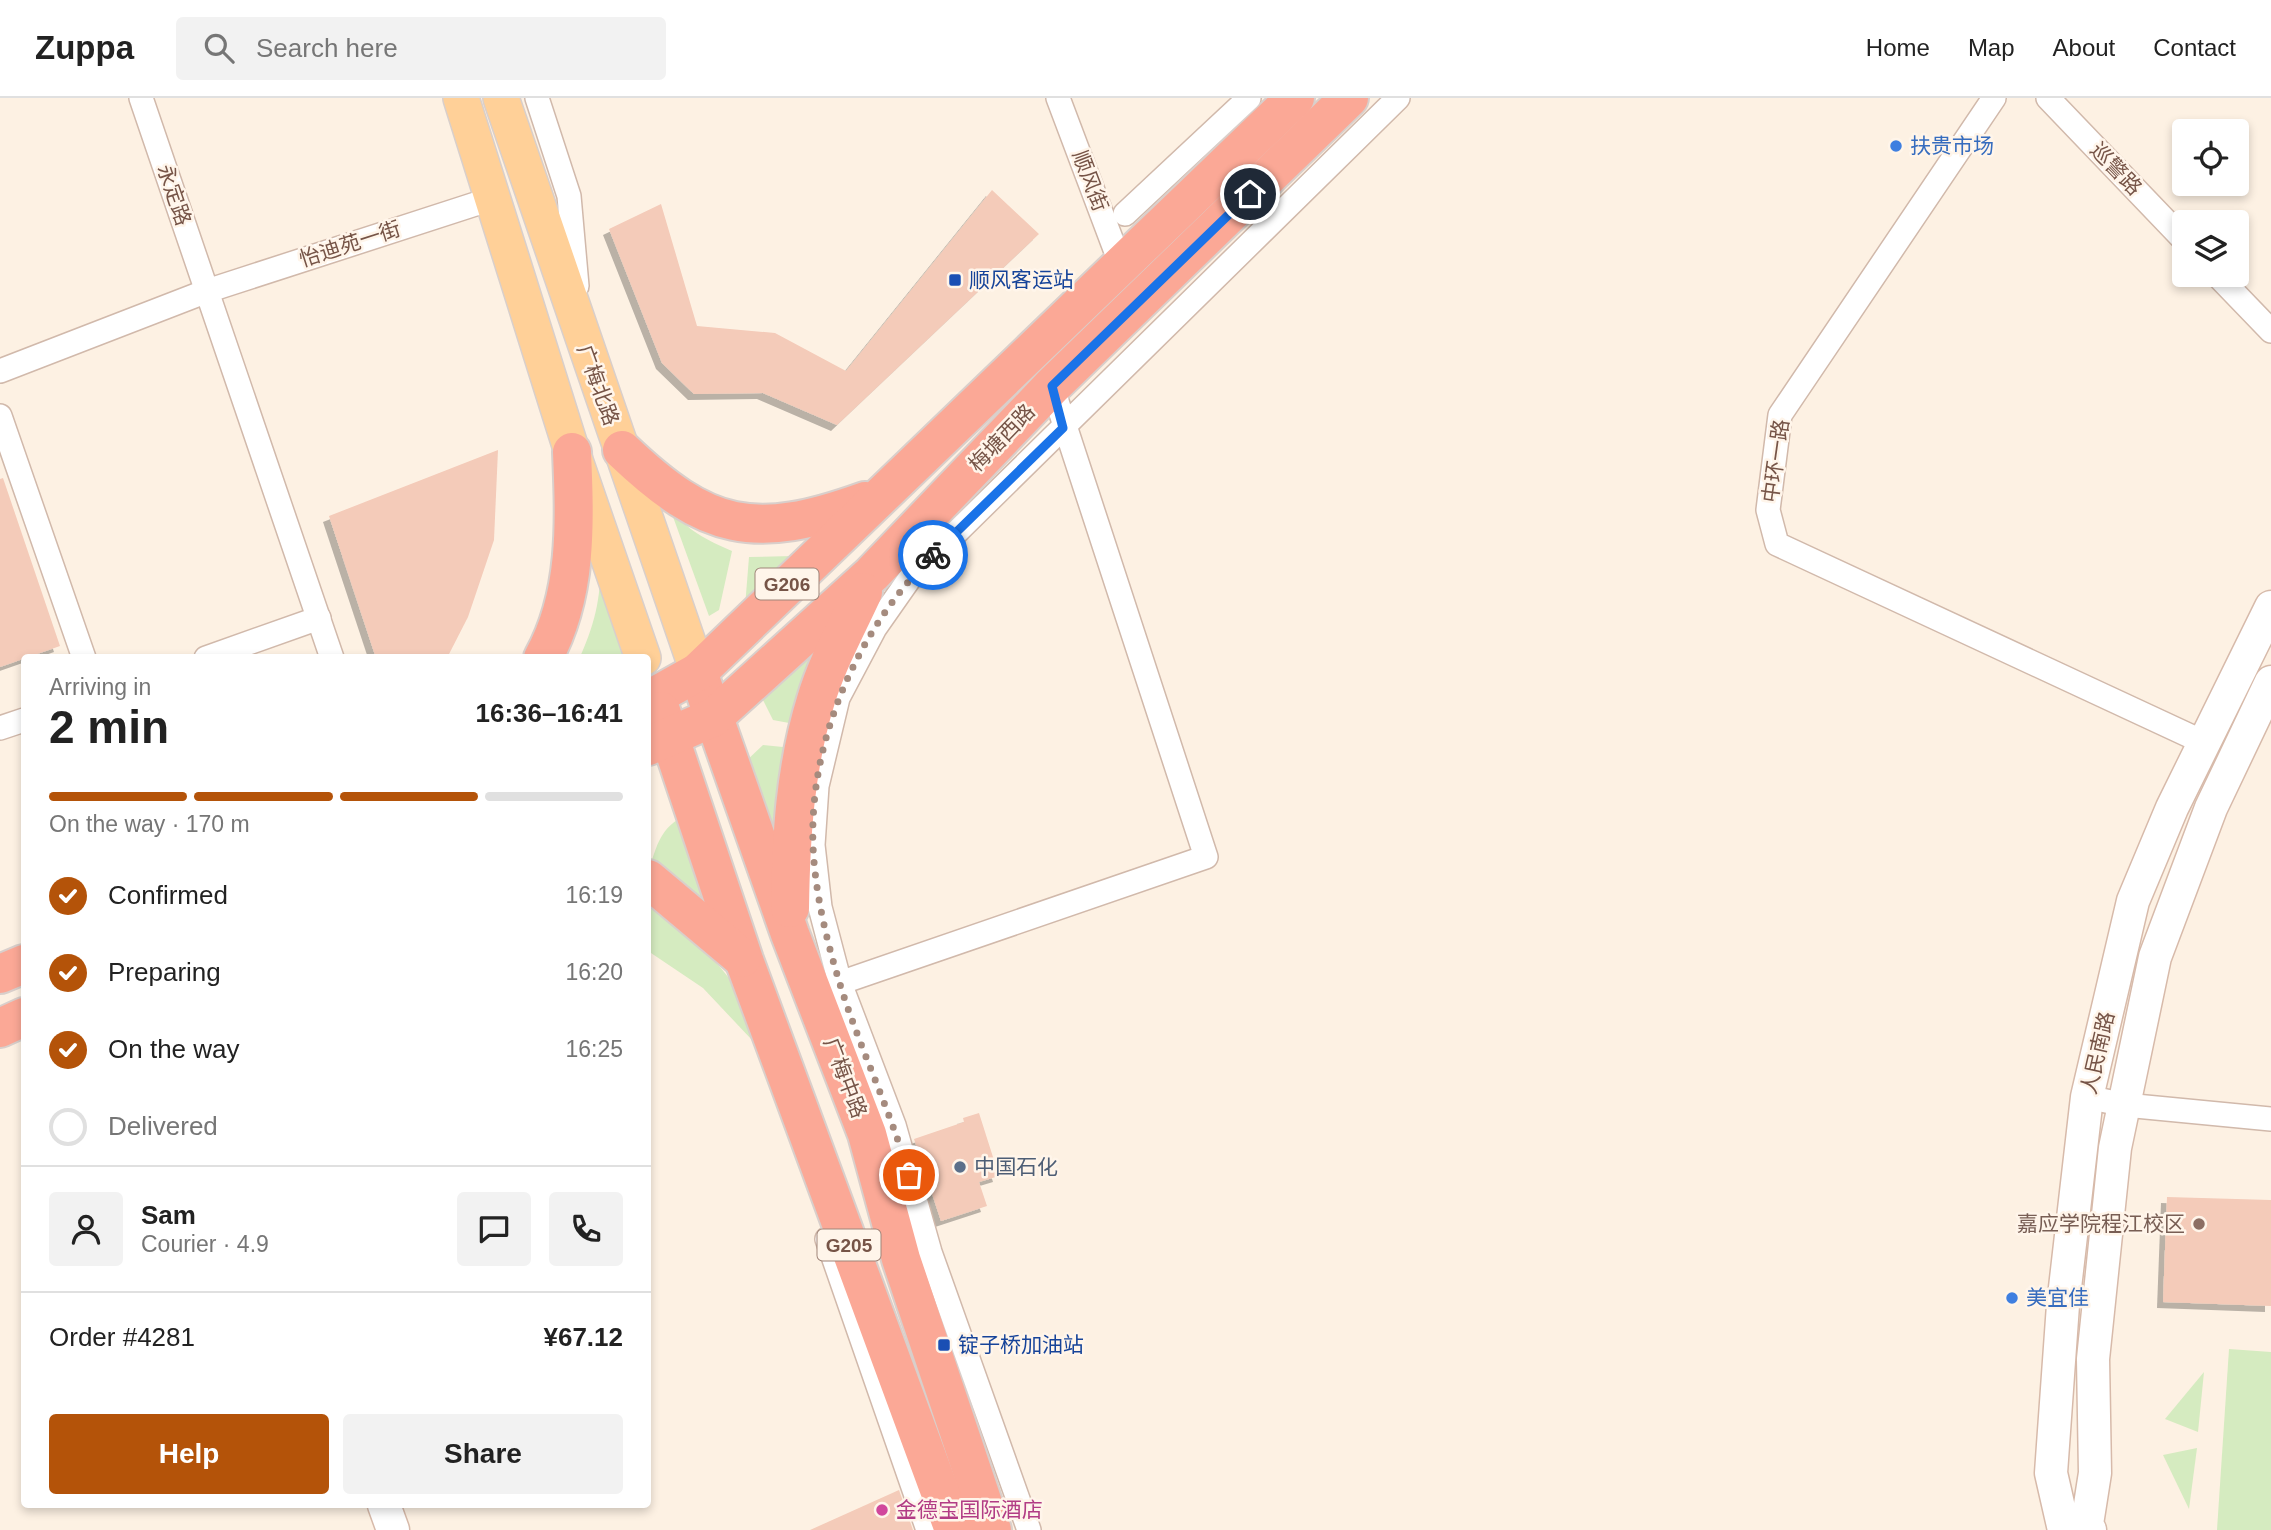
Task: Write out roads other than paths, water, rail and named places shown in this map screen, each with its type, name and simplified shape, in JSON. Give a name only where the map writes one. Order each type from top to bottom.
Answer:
[{"type":"highway","name":"梅塘西路","points":[[698,672],[1295,98]]},
{"type":"highway","name":"梅塘西路","points":[[714,717],[872,574],[1052,386],[1349,98]]},
{"type":"highway","points":[[622,450],[653,480],[677,497],[706,514],[731,522],[789,523],[821,517],[877,497]]},
{"type":"highway","points":[[544,654],[569,587],[575,525],[572,452]]},
{"type":"highway","points":[[790,934],[791,846],[796,785],[816,699],[872,574]]},
{"type":"highway","name":"广梅中路","points":[[698,672],[790,934],[825,987],[901,1259],[992,1530]]},
{"type":"highway","name":"G206","points":[[651,689],[698,672]]},
{"type":"highway","name":"G205","points":[[651,696],[658,741],[715,872],[744,960],[954,1530]]},
{"type":"highway","name":"G206","points":[[658,741],[714,717]]},
{"type":"highway","points":[[715,872],[763,857]]},
{"type":"highway","points":[[651,882],[744,960]]},
{"type":"highway","points":[[0,974],[21,965]]},
{"type":"highway","points":[[0,1028],[21,1018]]},
{"type":"main road","name":"广梅北路","points":[[461,98],[572,452],[642,654]]},
{"type":"main road","name":"广梅北路","points":[[500,98],[698,672]]},
{"type":"street","name":"永定路","points":[[141,98],[331,654]]},
{"type":"street","points":[[537,98],[569,196],[581,338]]},
{"type":"street","name":"顺风街","points":[[1058,98],[1121,265]]},
{"type":"street","points":[[1125,215],[1248,98]]},
{"type":"street","points":[[1029,1530],[930,1252],[894,1125],[825,987],[813,845],[817,786],[838,698],[875,628],[910,578],[1398,98]]},
{"type":"street","name":"中环一路","points":[[1994,98],[1780,415],[1768,510],[1777,544],[2203,742]]},
{"type":"street","name":"巡警路","points":[[2048,98],[2172,227]]},
{"type":"street","name":"怡迪苑一街","points":[[0,371],[206,291],[494,198]]},
{"type":"street","points":[[2229,287],[2271,331]]},
{"type":"street","points":[[825,987],[1206,857],[1063,428],[1052,386]]},
{"type":"street","points":[[0,416],[83,654]]},
{"type":"street","name":"人民南路","points":[[2074,1529],[2051,1473],[2063,1305],[2088,1097],[2133,901],[2203,742],[2271,607]]},
{"type":"street","points":[[217,654],[318,618]]},
{"type":"street","name":"人民南路","points":[[2074,1529],[2095,1472],[2093,1359],[2115,1149],[2155,957],[2211,808],[2271,682]]},
{"type":"street","points":[[0,728],[21,721]]},
{"type":"street","points":[[2088,1097],[2124,1105],[2271,1119]]},
{"type":"street","points":[[824,1178],[808,1184],[928,1530]]},
{"type":"street","points":[[385,1508],[393,1530]]},
{"type":"place","name":"扶贵市场","points":[[1896,146]]},
{"type":"place","name":"顺风客运站","points":[[955,280]]},
{"type":"place","name":"中国石化","points":[[960,1167]]},
{"type":"place","name":"嘉应学院程江校区","points":[[2199,1224]]},
{"type":"place","name":"美宜佳","points":[[2012,1298]]},
{"type":"place","name":"锭子桥加油站","points":[[944,1345]]},
{"type":"place","name":"金德宝国际酒店","points":[[882,1510]]}]
